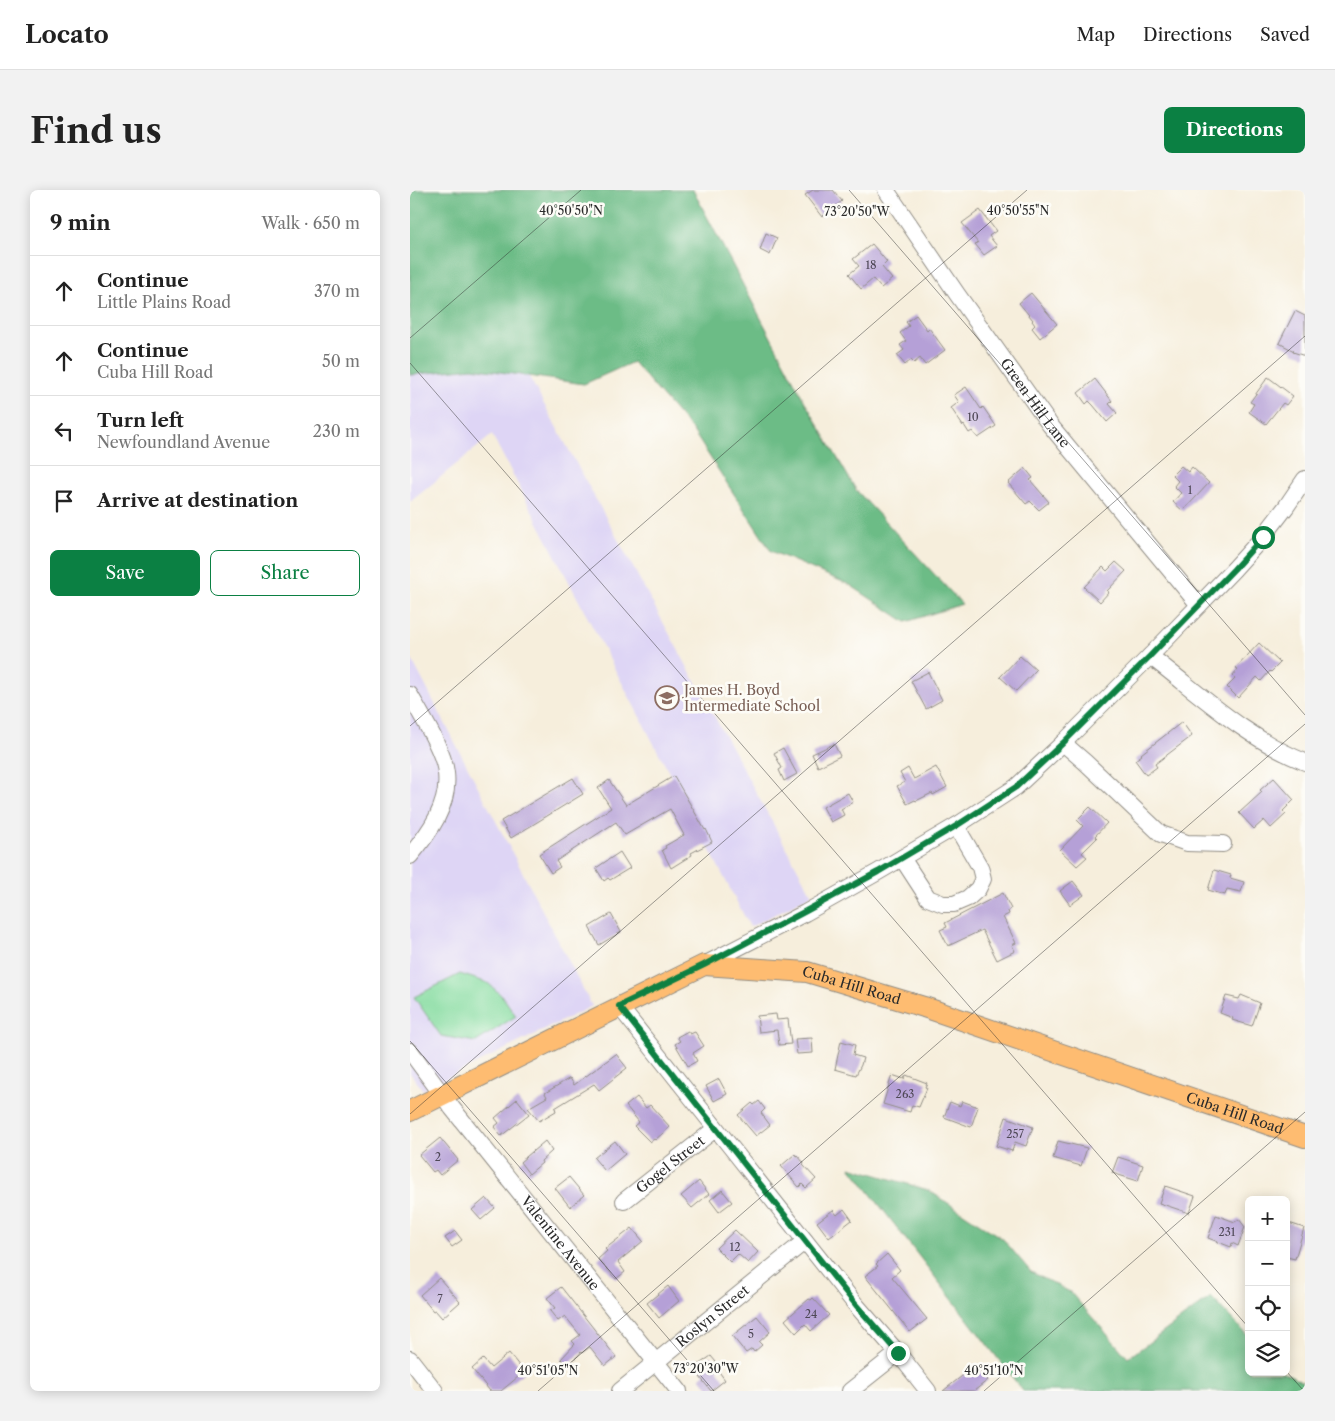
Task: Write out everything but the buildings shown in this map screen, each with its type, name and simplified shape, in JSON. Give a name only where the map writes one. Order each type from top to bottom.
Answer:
[{"type":"main road","name":"Cuba Hill Road","points":[[410,1111],[704,965],[807,972],[924,1007],[1305,1137]]},
{"type":"street","name":"Green Hill Lane","points":[[886,190],[956,294],[1050,425],[1199,605]]},
{"type":"street","points":[[704,965],[902,858],[1016,787],[1150,656],[1263,537],[1305,479]]},
{"type":"street","points":[[1150,656],[1241,727],[1286,755],[1305,762]]},
{"type":"street","points":[[410,695],[438,748],[446,772],[446,792],[440,813],[410,856]]},
{"type":"street","points":[[1063,743],[1161,834],[1187,843],[1223,844]]},
{"type":"street","points":[[902,858],[928,898],[943,904],[954,904],[968,898],[978,889],[983,879],[980,867],[956,826]]},
{"type":"street","points":[[619,1006],[856,1305],[928,1391]]},
{"type":"street","name":"Valentine Avenue","points":[[410,1051],[442,1095],[679,1391]]},
{"type":"street","name":"Gogel Street","points":[[624,1201],[715,1129]]},
{"type":"street","name":"Roslyn Street","points":[[620,1391],[805,1241]]},
{"type":"street","points":[[850,1391],[898,1353]]},
{"type":"street","points":[[410,1359],[436,1391]]},
{"type":"shaded area","name":"James H. Boyd Intermediate School","points":[[410,190],[427,190],[812,895],[750,927],[492,435],[410,502]]},
{"type":"shaded area","points":[[410,656],[592,1006],[423,1090],[410,1073]]},
{"type":"green space","points":[[410,190],[693,190],[805,402],[856,490],[962,604],[906,622],[850,585],[771,551],[693,431],[633,362],[584,384],[472,368],[410,375]]},
{"type":"green space","points":[[460,974],[488,983],[503,997],[516,1016],[476,1042],[441,1036],[414,997]]},
{"type":"green space","points":[[850,1167],[928,1190],[1003,1239],[1031,1272],[1070,1292],[1128,1358],[1211,1297],[1245,1333],[1245,1376],[1290,1375],[1305,1383],[1305,1391],[1023,1391]]},
{"type":"place","name":"James H. Boyd Intermediate School","points":[[667,698]]},
{"type":"route","points":[[898,1353],[856,1305],[619,1006],[704,965],[878,872],[987,807],[1016,787],[1150,656],[1263,537]]}]
